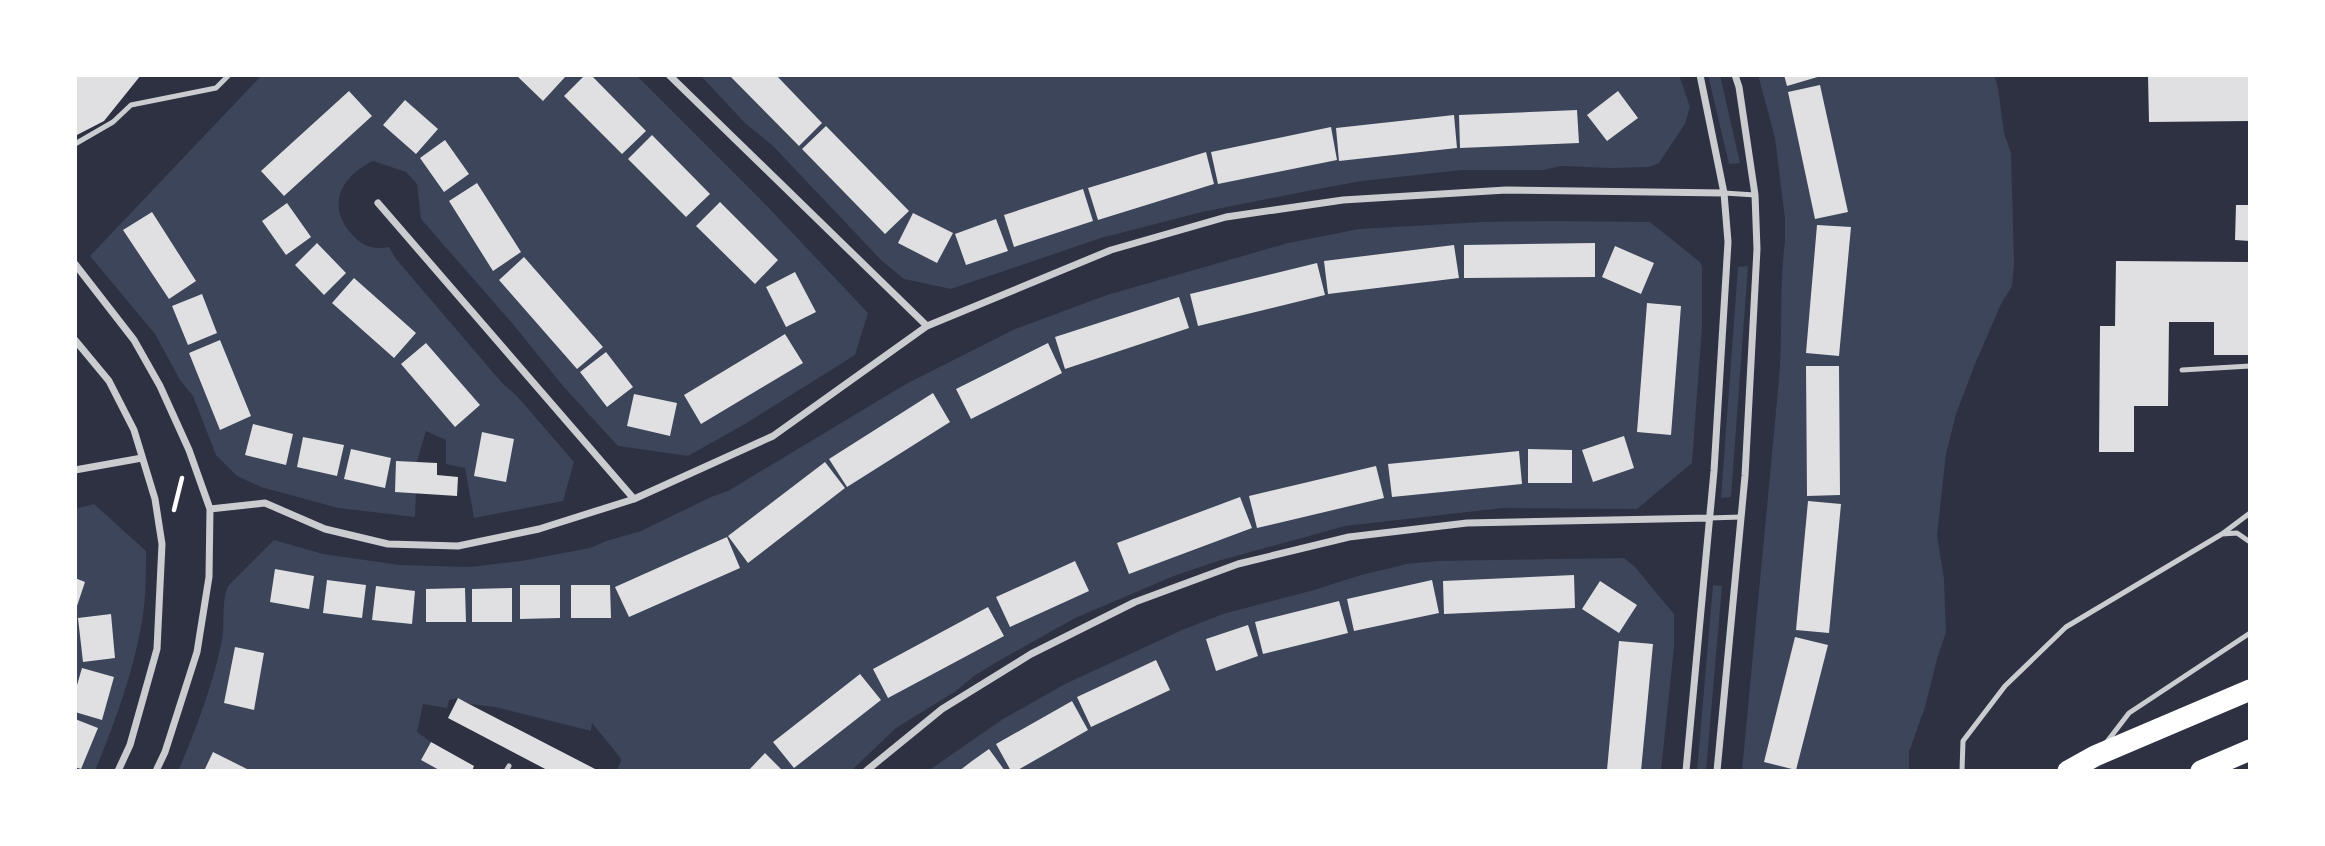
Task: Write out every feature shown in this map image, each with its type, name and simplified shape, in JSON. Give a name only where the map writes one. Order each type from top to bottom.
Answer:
[{"type":"highway","points":[[2068,771],[2095,756],[2250,690]]},
{"type":"highway","points":[[2201,771],[2250,750]]},
{"type":"street","points":[[669,75],[927,326]]},
{"type":"street","points":[[1686,771],[1709,518],[1728,242],[1724,193],[1700,75]]},
{"type":"street","points":[[1717,771],[1741,517],[1757,249],[1755,195],[1735,75]]},
{"type":"street","points":[[210,509],[265,503],[325,529],[388,544],[458,545],[540,529],[634,499],[773,436],[927,326],[1111,250],[1226,217],[1343,200],[1506,190],[1724,193]]},
{"type":"street","points":[[378,203],[634,499]]},
{"type":"street","points":[[75,264],[134,340],[160,386],[189,450],[210,509],[209,577],[197,652],[165,752],[156,771]]},
{"type":"street","points":[[75,340],[109,381],[134,429],[155,499],[162,544],[157,649],[130,745],[118,771]]},
{"type":"street","points":[[75,470],[142,458]]},
{"type":"street","points":[[866,771],[942,709],[1031,654],[1135,602],[1238,564],[1349,537],[1467,523],[1709,518]]},
{"type":"lane","points":[[75,144],[113,122],[131,105],[216,88],[229,75]]},
{"type":"lane","points":[[1724,193],[1755,195]]},
{"type":"lane","points":[[2182,370],[2250,366]]},
{"type":"lane","points":[[1962,771],[1963,741],[2005,686],[2066,627],[2222,534],[2250,513]]},
{"type":"lane","points":[[1709,518],[1741,517]]},
{"type":"lane","points":[[2222,534],[2236,533],[2250,542]]},
{"type":"lane","points":[[2095,756],[2129,713],[2250,633]]},
{"type":"path","points":[[162,544],[172,521],[189,450]]},
{"type":"shaded area","points":[[262,75],[636,75],[768,207],[868,313],[855,355],[745,424],[688,456],[618,446],[563,386],[421,219],[417,184],[406,172],[373,161],[353,174],[341,191],[339,211],[343,221],[363,244],[377,248],[389,247],[396,259],[503,384],[517,396],[574,462],[563,501],[474,518],[465,468],[446,464],[446,440],[426,431],[417,461],[415,517],[338,508],[261,487],[237,476],[216,455],[193,396],[180,380],[155,334],[90,256]]},
{"type":"shaded area","points":[[700,75],[1679,75],[1690,107],[1685,124],[1659,163],[1649,167],[1561,166],[1544,170],[1462,170],[1362,181],[1202,212],[1101,238],[951,289],[904,279],[881,260],[773,146],[745,123]]},
{"type":"shaded area","points":[[1708,75],[1720,75],[1740,163],[1729,164]]},
{"type":"shaded area","points":[[1758,75],[1994,75],[1998,88],[2004,133],[2011,153],[2014,263],[2012,286],[2001,304],[1975,364],[1956,414],[1946,454],[1937,535],[1944,579],[1946,632],[1909,752],[1909,771],[1742,771],[1779,379],[1785,241],[1785,219],[1775,138]]},
{"type":"shaded area","points":[[1550,221],[1650,222],[1700,262],[1702,267],[1702,326],[1692,463],[1637,509],[1503,508],[1345,526],[1218,561],[1174,576],[1075,618],[995,663],[896,728],[851,771],[617,771],[621,760],[619,756],[592,723],[591,731],[495,707],[469,704],[458,698],[449,700],[447,708],[423,704],[417,732],[431,742],[421,760],[441,771],[178,771],[214,672],[222,640],[228,586],[274,540],[323,554],[400,565],[470,567],[590,548],[641,531],[728,491],[906,384],[1015,329],[1107,295],[1288,243],[1359,229]]},
{"type":"shaded area","points":[[1748,266],[1731,497],[1721,498],[1738,267]]},
{"type":"shaded area","points":[[94,504],[146,551],[145,592],[142,622],[132,667],[102,754],[95,771],[75,771],[75,509]]},
{"type":"shaded area","points":[[1624,558],[1635,567],[1674,614],[1674,647],[1661,771],[928,771],[1003,719],[1065,684],[1223,614],[1407,564],[1436,561]]},
{"type":"shaded area","points":[[1713,585],[1722,586],[1706,771],[1697,771]]},
{"type":"building","points":[[75,75],[141,75],[104,121],[75,136]]},
{"type":"building","points":[[516,75],[565,75],[566,76],[543,101]]},
{"type":"building","points":[[585,75],[591,75],[646,131],[622,154],[564,96]]},
{"type":"building","points":[[729,75],[776,75],[822,123],[799,146]]},
{"type":"building","points":[[1784,75],[1820,75],[1821,76],[1787,86]]},
{"type":"building","points":[[2148,75],[2250,75],[2250,121],[2149,122]]},
{"type":"building","points":[[1820,85],[1848,212],[1815,219],[1788,92]]},
{"type":"building","points":[[349,91],[372,116],[284,196],[261,171]]},
{"type":"building","points":[[1618,91],[1638,118],[1607,141],[1587,115]]},
{"type":"building","points":[[405,100],[438,129],[416,154],[383,125]]},
{"type":"building","points":[[1577,110],[1579,143],[1460,148],[1459,115]]},
{"type":"building","points":[[1454,115],[1457,148],[1339,161],[1336,128]]},
{"type":"building","points":[[826,126],[909,211],[885,234],[802,149]]},
{"type":"building","points":[[1331,127],[1337,160],[1218,184],[1211,152]]},
{"type":"building","points":[[652,135],[710,194],[686,217],[628,159]]},
{"type":"building","points":[[445,140],[469,174],[444,192],[420,158]]},
{"type":"building","points":[[1206,152],[1214,184],[1098,220],[1088,188]]},
{"type":"building","points":[[477,183],[521,252],[493,271],[449,201]]},
{"type":"building","points":[[1083,189],[1093,221],[1014,247],[1004,215]]},
{"type":"building","points":[[720,202],[778,260],[755,284],[696,226]]},
{"type":"building","points":[[287,203],[311,237],[286,255],[262,221]]},
{"type":"building","points":[[2236,205],[2250,205],[2250,241],[2235,240]]},
{"type":"building","points":[[152,212],[196,281],[169,299],[123,230]]},
{"type":"building","points":[[913,213],[953,233],[937,263],[898,243]]},
{"type":"building","points":[[996,219],[1008,251],[966,265],[955,234]]},
{"type":"building","points":[[1817,225],[1851,227],[1839,356],[1806,353]]},
{"type":"building","points":[[317,243],[346,273],[324,295],[295,265]]},
{"type":"building","points":[[1595,243],[1595,277],[1464,278],[1464,245]]},
{"type":"building","points":[[1454,245],[1459,278],[1328,294],[1324,261]]},
{"type":"building","points":[[1615,246],[1654,263],[1641,294],[1602,277]]},
{"type":"building","points":[[524,257],[603,347],[577,369],[499,280]]},
{"type":"building","points":[[2116,261],[2250,262],[2250,355],[2214,355],[2214,322],[2169,322],[2168,406],[2134,406],[2134,452],[2099,452],[2100,326],[2115,326]]},
{"type":"building","points":[[1317,263],[1325,295],[1198,326],[1190,294]]},
{"type":"building","points":[[795,272],[816,312],[786,327],[766,287]]},
{"type":"building","points":[[354,278],[416,333],[394,358],[332,303]]},
{"type":"building","points":[[202,294],[217,333],[188,345],[172,306]]},
{"type":"building","points":[[1179,297],[1189,328],[1065,369],[1055,337]]},
{"type":"building","points":[[1647,303],[1681,306],[1671,435],[1637,432]]},
{"type":"building","points":[[785,334],[803,363],[701,424],[684,395]]},
{"type":"building","points":[[220,340],[251,416],[220,430],[189,353]]},
{"type":"building","points":[[426,343],[480,405],[455,427],[401,364]]},
{"type":"building","points":[[1048,343],[1062,373],[971,419],[956,389]]},
{"type":"building","points":[[606,352],[633,387],[607,407],[580,372]]},
{"type":"building","points":[[1806,366],[1839,366],[1840,495],[1807,496]]},
{"type":"building","points":[[933,393],[950,422],[847,487],[829,459]]},
{"type":"building","points":[[634,394],[677,403],[670,436],[627,426]]},
{"type":"building","points":[[253,424],[293,434],[286,465],[245,455]]},
{"type":"building","points":[[482,432],[514,439],[506,482],[474,476]]},
{"type":"building","points":[[1624,436],[1634,468],[1593,482],[1582,450]]},
{"type":"building","points":[[303,437],[344,445],[337,476],[297,467]]},
{"type":"building","points":[[351,449],[391,458],[385,488],[344,479]]},
{"type":"building","points":[[1528,449],[1572,450],[1572,483],[1528,483]]},
{"type":"building","points":[[1519,451],[1522,484],[1392,497],[1388,464]]},
{"type":"building","points":[[396,461],[437,463],[437,475],[458,477],[457,496],[395,492]]},
{"type":"building","points":[[825,462],[845,488],[748,563],[728,536]]},
{"type":"building","points":[[1376,466],[1384,498],[1257,528],[1249,496]]},
{"type":"building","points":[[1240,497],[1252,528],[1129,574],[1117,543]]},
{"type":"building","points":[[1808,501],[1841,504],[1829,633],[1796,630]]},
{"type":"building","points":[[727,537],[740,568],[629,617],[615,587]]},
{"type":"building","points":[[1075,561],[1089,591],[1010,627],[996,597]]},
{"type":"building","points":[[275,569],[314,576],[309,609],[270,602]]},
{"type":"building","points":[[1574,575],[1575,608],[1444,614],[1443,581]]},
{"type":"building","points":[[75,578],[85,582],[76,609],[75,609]]},
{"type":"building","points":[[327,580],[366,585],[362,618],[323,613]]},
{"type":"building","points":[[1432,580],[1439,613],[1354,631],[1347,599]]},
{"type":"building","points":[[1600,581],[1637,605],[1619,633],[1582,609]]},
{"type":"building","points":[[520,585],[560,585],[560,618],[520,619]]},
{"type":"building","points":[[571,585],[610,585],[611,618],[571,618]]},
{"type":"building","points":[[376,586],[415,591],[412,624],[372,620]]},
{"type":"building","points":[[465,588],[466,622],[426,622],[426,589]]},
{"type":"building","points":[[512,588],[512,622],[472,622],[472,589]]},
{"type":"building","points":[[1339,601],[1348,633],[1263,654],[1255,622]]},
{"type":"building","points":[[988,607],[1004,636],[888,698],[873,669]]},
{"type":"building","points":[[111,614],[115,658],[83,662],[78,618]]},
{"type":"building","points":[[1248,625],[1258,656],[1216,671],[1206,639]]},
{"type":"building","points":[[1795,637],[1828,645],[1796,770],[1764,762]]},
{"type":"building","points":[[1619,641],[1653,644],[1641,771],[1607,770]]},
{"type":"building","points":[[235,647],[264,653],[254,710],[224,703]]},
{"type":"building","points":[[1156,660],[1170,690],[1091,727],[1077,697]]},
{"type":"building","points":[[82,668],[114,677],[102,720],[75,712],[75,692]]},
{"type":"building","points":[[860,674],[881,700],[794,768],[773,742]]},
{"type":"building","points":[[458,698],[599,771],[549,771],[448,718]]},
{"type":"building","points":[[1072,701],[1088,730],[1016,771],[1011,771],[996,744]]},
{"type":"building","points":[[75,719],[98,728],[81,769],[75,767]]},
{"type":"building","points":[[431,742],[474,766],[472,771],[441,771],[421,760]]},
{"type":"building","points":[[989,749],[1005,771],[959,771],[972,761]]},
{"type":"building","points":[[213,752],[251,771],[204,771]]},
{"type":"building","points":[[765,753],[783,771],[748,771]]}]
